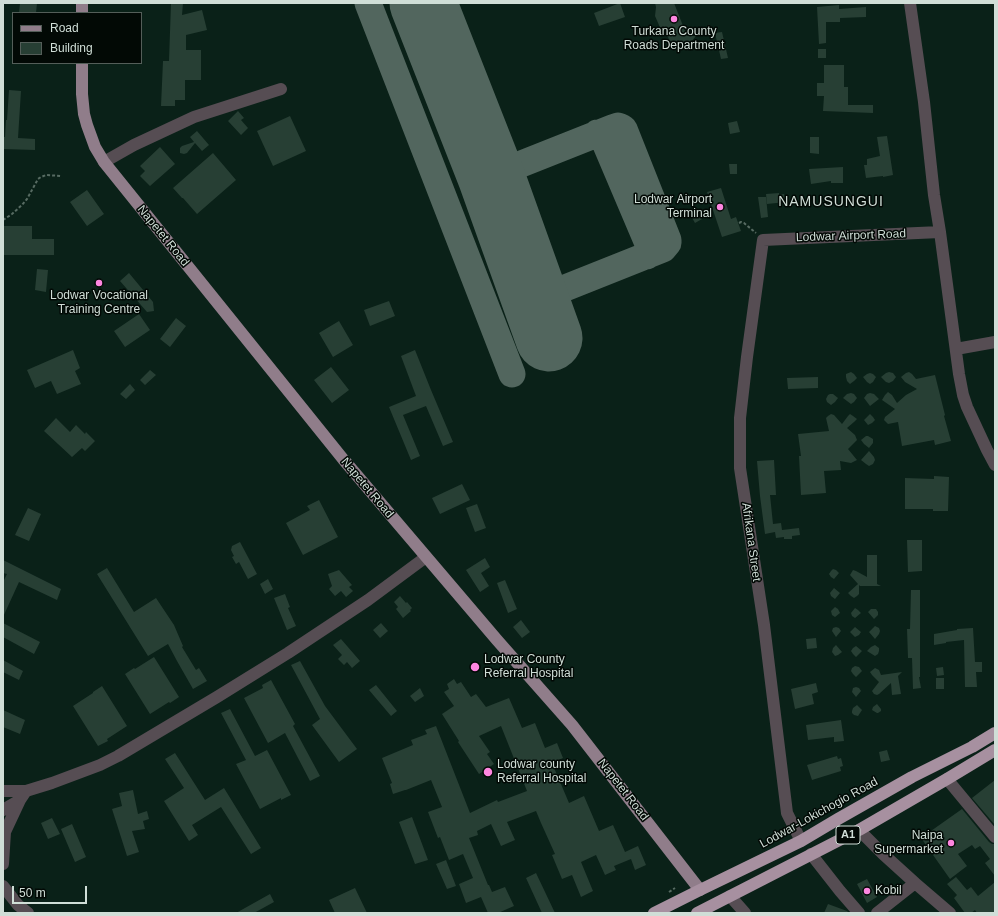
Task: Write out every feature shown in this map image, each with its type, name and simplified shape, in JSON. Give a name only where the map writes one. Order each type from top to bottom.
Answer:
[{"type":"highway","name":"Lodwar-Lokichogio Road","points":[[654,913],[802,841],[912,777],[972,747],[995,733]]},
{"type":"highway","name":"A1","points":[[697,913],[859,830],[995,750]]},
{"type":"main road","name":"Napetet Road","points":[[82,64],[84,114],[95,148],[104,162],[343,459],[497,640],[572,725],[700,890]]},
{"type":"street","points":[[910,3],[924,102],[934,195],[959,374],[963,395],[972,420],[995,465]]},
{"type":"street","points":[[104,162],[134,145],[194,117],[281,89]]},
{"type":"street","name":"Lodwar Airport Road","points":[[763,240],[940,232]]},
{"type":"street","name":"Afrikana Street","points":[[763,240],[740,418],[740,468],[764,625],[787,813],[802,841]]},
{"type":"street","points":[[956,349],[995,342]]},
{"type":"street","points":[[3,810],[23,795],[100,765],[124,753],[288,653],[368,600],[426,556]]},
{"type":"street","points":[[948,779],[995,837]]},
{"type":"street","points":[[3,791],[23,795]]},
{"type":"street","points":[[3,864],[5,832],[23,795]]},
{"type":"street","points":[[859,830],[883,854],[950,913]]},
{"type":"street","points":[[812,854],[859,913]]},
{"type":"street","points":[[877,913],[915,883]]},
{"type":"street","points":[[3,886],[18,905],[28,913]]},
{"type":"street","points":[[730,896],[745,913]]},
{"type":"path","points":[[3,220],[22,205],[38,179],[46,175],[60,176]]},
{"type":"path","points":[[738,223],[744,223],[763,240]]},
{"type":"building","points":[[20,3],[37,3],[36,12],[19,12]]},
{"type":"building","points":[[171,3],[183,3],[182,15],[202,10],[207,30],[186,35],[186,50],[201,50],[201,80],[185,80],[185,100],[175,100],[175,106],[161,106],[163,61],[169,61]]},
{"type":"building","points":[[620,3],[625,17],[599,26],[594,13]]},
{"type":"building","points":[[655,3],[674,3],[687,36],[696,36],[690,43],[673,50],[668,37],[662,32],[655,16]]},
{"type":"building","points":[[839,5],[839,9],[866,7],[866,17],[840,18],[840,22],[826,22],[826,43],[819,44],[817,7]]},
{"type":"building","points":[[722,32],[728,58],[721,59],[715,33]]},
{"type":"building","points":[[818,49],[826,49],[826,58],[818,58]]},
{"type":"building","points":[[824,65],[844,65],[844,87],[848,87],[848,105],[873,105],[873,113],[823,111],[824,96],[817,96],[817,83],[824,83]]},
{"type":"building","points":[[9,90],[21,91],[18,138],[35,139],[35,150],[3,149],[3,137],[5,137]]},
{"type":"building","points":[[238,111],[244,118],[241,120],[248,128],[241,135],[228,121]]},
{"type":"building","points":[[290,116],[306,151],[273,166],[257,131]]},
{"type":"building","points":[[737,121],[740,132],[730,134],[728,123]]},
{"type":"building","points":[[197,131],[209,145],[202,151],[195,143],[187,153],[180,153],[180,148],[182,146],[194,142],[190,137]]},
{"type":"building","points":[[887,136],[893,175],[866,178],[864,165],[867,165],[867,159],[880,156],[877,137]]},
{"type":"building","points":[[810,137],[819,137],[819,154],[810,153]]},
{"type":"building","points":[[160,147],[175,164],[150,186],[140,176],[145,171],[140,166]]},
{"type":"building","points":[[213,153],[236,180],[197,214],[173,188]]},
{"type":"building","points":[[729,164],[737,164],[737,174],[730,174]]},
{"type":"building","points":[[843,167],[843,183],[831,183],[831,181],[811,184],[809,169]]},
{"type":"building","name":"Lodwar Airport Terminal","points":[[721,188],[731,219],[736,217],[741,231],[722,237],[707,192]]},
{"type":"building","points":[[87,190],[104,214],[87,226],[70,202]]},
{"type":"building","points":[[779,193],[779,195],[784,194],[786,202],[767,204],[766,194]]},
{"type":"building","points":[[758,197],[766,197],[768,217],[761,218]]},
{"type":"building","points":[[698,212],[702,219],[695,223],[691,216]]},
{"type":"building","points":[[3,226],[32,226],[32,239],[54,239],[54,255],[3,255]]},
{"type":"building","points":[[37,269],[48,270],[46,292],[35,290]]},
{"type":"building","points":[[129,273],[153,302],[154,311],[147,312],[120,281]]},
{"type":"building","points":[[389,301],[395,316],[370,326],[364,310]]},
{"type":"building","points":[[139,314],[150,330],[125,347],[114,331]]},
{"type":"building","points":[[176,318],[186,326],[170,347],[160,339]]},
{"type":"building","points":[[339,321],[353,345],[333,357],[319,333]]},
{"type":"building","points":[[73,350],[80,368],[75,371],[81,384],[57,394],[51,381],[35,388],[27,370]]},
{"type":"building","points":[[415,350],[453,442],[443,446],[426,406],[403,415],[420,456],[411,460],[389,407],[416,396],[401,356]]},
{"type":"building","points":[[331,367],[349,390],[332,403],[314,380]]},
{"type":"building","points":[[150,370],[156,375],[145,385],[140,380]]},
{"type":"building","points":[[851,372],[857,378],[850,384],[847,381],[846,374]]},
{"type":"building","points":[[889,372],[893,373],[896,377],[889,383],[881,377]]},
{"type":"building","points":[[909,372],[916,379],[935,375],[951,441],[935,445],[934,440],[902,446],[898,422],[888,424],[884,420],[885,417],[895,409],[882,400],[888,392],[897,403],[906,395],[917,389],[905,382],[901,377]]},
{"type":"building","points":[[870,373],[876,377],[870,384],[863,377]]},
{"type":"building","points":[[818,377],[818,388],[788,389],[787,378]]},
{"type":"building","points":[[130,384],[135,390],[126,399],[120,394]]},
{"type":"building","points":[[851,393],[857,398],[851,404],[843,398],[847,394]]},
{"type":"building","points":[[870,393],[874,394],[879,399],[870,406],[864,398]]},
{"type":"building","points":[[830,394],[833,394],[838,398],[831,405],[826,399]]},
{"type":"building","points":[[831,414],[834,415],[842,424],[850,414],[857,419],[847,428],[855,435],[857,440],[848,449],[857,460],[851,463],[840,461],[841,470],[824,471],[826,493],[801,495],[799,456],[801,456],[798,434],[829,431],[826,418]]},
{"type":"building","points":[[870,414],[875,420],[868,425],[864,420]]},
{"type":"building","points":[[56,418],[70,432],[76,425],[95,441],[85,451],[82,448],[72,457],[44,431]]},
{"type":"building","points":[[866,436],[873,439],[873,443],[869,448],[861,440]]},
{"type":"building","points":[[869,451],[875,460],[873,464],[869,466],[861,460]]},
{"type":"building","points":[[774,460],[776,495],[770,495],[773,524],[781,523],[782,530],[799,528],[800,535],[792,536],[792,539],[784,539],[784,537],[776,538],[775,532],[765,534],[757,461]]},
{"type":"building","points":[[934,476],[949,477],[948,511],[933,511],[933,509],[905,509],[905,478],[934,479]]},
{"type":"building","points":[[462,484],[470,500],[440,514],[432,498]]},
{"type":"building","points":[[319,500],[338,537],[303,555],[286,523],[310,510],[307,506]]},
{"type":"building","points":[[477,504],[486,528],[475,532],[466,508]]},
{"type":"building","points":[[28,508],[41,514],[29,541],[15,535]]},
{"type":"building","points":[[907,540],[922,540],[922,571],[908,572]]},
{"type":"building","points":[[240,542],[257,574],[248,579],[239,562],[236,564],[232,557],[234,556],[231,550],[232,546]]},
{"type":"building","points":[[867,555],[877,555],[877,584],[881,586],[859,585],[859,594],[854,598],[848,593],[858,584],[850,575],[853,570],[867,577]]},
{"type":"building","points":[[485,558],[490,567],[481,573],[489,586],[480,592],[466,570]]},
{"type":"building","points":[[3,560],[61,589],[57,600],[19,582],[3,617],[3,582],[7,574],[3,573]]},
{"type":"building","points":[[107,568],[134,612],[156,598],[174,625],[183,646],[182,647],[196,670],[199,668],[207,681],[193,689],[168,644],[148,656],[97,574]]},
{"type":"building","points":[[833,569],[839,573],[834,579],[829,574]]},
{"type":"building","points":[[339,570],[352,585],[349,587],[353,591],[346,597],[341,591],[335,596],[329,589],[332,586],[328,574]]},
{"type":"building","points":[[268,579],[273,589],[265,594],[260,584]]},
{"type":"building","points":[[505,580],[517,609],[508,613],[497,583]]},
{"type":"building","points":[[834,588],[840,593],[835,599],[830,593]]},
{"type":"building","points":[[911,590],[920,590],[919,677],[921,688],[913,689],[912,658],[908,658],[907,629],[910,629]]},
{"type":"building","points":[[285,594],[290,607],[288,608],[296,626],[287,630],[274,598]]},
{"type":"building","points":[[400,596],[412,608],[410,610],[411,611],[403,618],[396,609],[398,607],[394,602]]},
{"type":"building","points":[[835,607],[840,613],[835,617],[832,615],[831,611]]},
{"type":"building","points":[[855,608],[861,613],[855,618],[851,613]]},
{"type":"building","points":[[871,609],[876,609],[878,612],[878,615],[874,619],[868,612]]},
{"type":"building","points":[[521,620],[530,632],[522,638],[513,627]]},
{"type":"building","points":[[3,623],[40,642],[34,654],[3,637]]},
{"type":"building","points":[[381,623],[388,631],[380,638],[373,630]]},
{"type":"building","points":[[875,626],[879,628],[880,631],[875,639],[869,632]]},
{"type":"building","points":[[836,627],[841,631],[836,637],[832,631],[833,628]]},
{"type":"building","points":[[855,627],[861,632],[855,637],[850,632]]},
{"type":"building","points":[[973,628],[975,662],[982,662],[982,672],[976,672],[977,687],[965,687],[964,640],[934,645],[934,634],[957,629]]},
{"type":"building","points":[[816,638],[817,648],[807,649],[806,639]]},
{"type":"building","points":[[341,639],[360,661],[352,668],[347,662],[344,665],[338,659],[342,655],[333,645]]},
{"type":"building","points":[[836,645],[842,652],[835,656],[832,652]]},
{"type":"building","points":[[875,645],[879,648],[879,651],[875,656],[867,651]]},
{"type":"building","points":[[856,646],[862,651],[856,657],[851,651]]},
{"type":"building","points":[[154,657],[179,697],[150,714],[125,674]]},
{"type":"building","points":[[3,660],[23,671],[19,680],[3,672]]},
{"type":"building","points":[[300,661],[325,706],[357,749],[339,762],[312,725],[320,719],[291,665]]},
{"type":"building","points":[[855,666],[859,667],[862,671],[856,677],[851,671]]},
{"type":"building","points":[[943,667],[944,675],[937,676],[936,668]]},
{"type":"building","points":[[875,668],[879,670],[881,675],[902,672],[898,676],[901,694],[892,695],[891,683],[879,694],[874,694],[872,691],[879,682],[870,672]]},
{"type":"building","points":[[936,678],[944,678],[944,689],[936,689]]},
{"type":"building","points":[[454,679],[457,684],[461,682],[471,697],[476,694],[486,707],[509,698],[522,728],[535,723],[545,748],[557,743],[563,758],[552,763],[569,803],[584,796],[599,831],[613,825],[625,852],[638,846],[646,865],[635,870],[631,859],[614,866],[616,870],[605,875],[596,855],[581,862],[593,891],[581,897],[572,875],[562,879],[552,855],[555,854],[536,811],[507,822],[515,840],[501,846],[491,824],[477,831],[478,835],[469,838],[492,892],[505,887],[514,906],[498,913],[488,913],[481,897],[466,903],[459,884],[473,878],[463,854],[449,860],[440,837],[438,838],[428,812],[442,807],[431,780],[393,794],[390,784],[392,783],[382,758],[413,745],[411,740],[427,734],[425,730],[436,726],[470,813],[497,800],[498,802],[527,791],[501,726],[479,736],[490,752],[487,754],[494,764],[479,774],[458,742],[459,741],[442,714],[454,706],[444,692],[449,689],[447,684]]},
{"type":"building","points":[[271,680],[295,724],[293,726],[320,776],[310,781],[285,733],[268,743],[244,698],[263,688],[262,685]]},
{"type":"building","points":[[816,683],[818,692],[812,694],[814,704],[795,709],[791,689]]},
{"type":"building","points":[[376,685],[397,711],[391,716],[369,690]]},
{"type":"building","points":[[102,686],[127,726],[107,739],[108,741],[98,746],[73,706]]},
{"type":"building","points":[[856,687],[861,691],[856,697],[852,692],[853,688]]},
{"type":"building","points":[[420,688],[424,696],[415,702],[410,696]]},
{"type":"building","points":[[877,704],[881,709],[878,713],[872,710]]},
{"type":"building","points":[[857,705],[862,710],[858,716],[852,713],[853,708]]},
{"type":"building","points":[[230,709],[255,756],[267,750],[291,795],[281,800],[281,798],[260,809],[236,764],[246,760],[221,713]]},
{"type":"building","points":[[3,710],[25,720],[20,734],[3,727]]},
{"type":"building","points":[[841,720],[844,741],[834,742],[834,737],[808,740],[806,725]]},
{"type":"building","points":[[887,750],[890,760],[881,762],[879,752]]},
{"type":"building","points":[[175,753],[205,800],[224,788],[261,848],[251,854],[221,807],[192,825],[198,835],[189,841],[164,801],[184,788],[165,759]]},
{"type":"building","points":[[837,756],[838,759],[841,758],[843,766],[840,767],[841,771],[812,780],[807,765]]},
{"type":"building","points":[[995,780],[995,825],[972,798]]},
{"type":"building","points":[[133,790],[138,814],[147,811],[149,819],[143,821],[145,829],[132,831],[139,852],[127,856],[112,809],[122,806],[119,793]]},
{"type":"building","points":[[962,809],[989,842],[995,844],[995,876],[985,863],[990,859],[980,846],[975,849],[972,845],[958,854],[967,866],[950,879],[921,838]]},
{"type":"building","points":[[412,817],[428,860],[415,864],[399,822]]},
{"type":"building","points":[[52,818],[60,834],[48,839],[41,823]]},
{"type":"building","points":[[72,824],[86,857],[75,862],[61,829]]},
{"type":"building","points":[[446,860],[456,886],[447,889],[436,864]]},
{"type":"building","points":[[536,873],[555,913],[542,913],[526,878]]},
{"type":"building","points":[[956,877],[967,890],[971,887],[978,896],[995,882],[995,913],[977,913],[975,910],[971,913],[965,913],[954,898],[957,895],[947,884]]},
{"type":"building","name":"Kobil","points":[[867,879],[877,897],[867,903],[857,884]]},
{"type":"building","points":[[355,888],[367,913],[335,913],[329,900]]},
{"type":"building","points":[[270,894],[274,902],[254,913],[236,913]]},
{"type":"building","points":[[828,904],[847,911],[849,913],[824,913]]},
{"type":"taxiway","points":[[368,3],[512,374]]},
{"type":"taxiway","points":[[491,176],[612,128],[618,126],[621,127],[624,129],[668,240],[668,243],[663,249],[535,300]]},
{"type":"taxiway","points":[[597,133],[604,140],[649,246],[647,256]]},
{"type":"runway","points":[[423,3],[491,176],[549,338]]},
{"type":"place","name":"Turkana County Roads Department","points":[[674,19]]},
{"type":"place","name":"Lodwar Airport Terminal","points":[[720,207]]},
{"type":"place","name":"Lodwar Vocational Training Centre","points":[[99,283]]},
{"type":"place","name":"Lodwar County Referral Hospital","points":[[475,667]]},
{"type":"place","name":"Lodwar county Referral Hospital","points":[[488,772]]},
{"type":"place","name":"Naipa Supermarket","points":[[951,843]]},
{"type":"place","name":"Kobil","points":[[867,891]]},
{"type":"district","name":"NAMUSUNGUI","points":[[831,202]]}]
